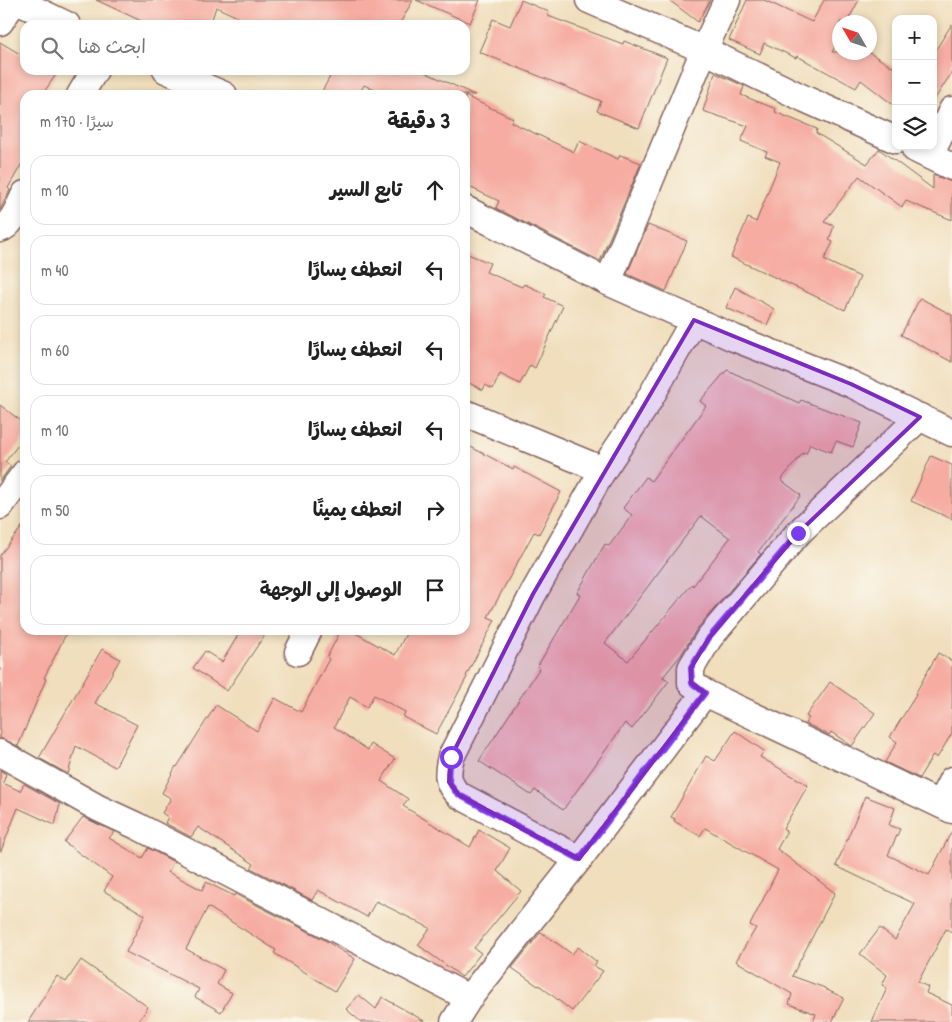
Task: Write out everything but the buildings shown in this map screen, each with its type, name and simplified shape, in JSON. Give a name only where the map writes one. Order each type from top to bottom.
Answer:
[{"type":"street","points":[[0,22],[15,0],[56,20]]},
{"type":"street","points":[[589,0],[704,50],[892,138]]},
{"type":"street","points":[[608,282],[704,50],[727,0]]},
{"type":"street","points":[[83,90],[92,75]]},
{"type":"street","points":[[175,75],[203,90]]},
{"type":"street","points":[[931,156],[952,110]]},
{"type":"street","points":[[0,229],[5,228],[20,204]]},
{"type":"street","points":[[470,212],[608,282],[694,320],[851,384],[952,433]]},
{"type":"street","points":[[579,859],[459,795],[448,782],[447,771],[451,757],[533,594],[603,470],[645,407],[694,320]]},
{"type":"street","points":[[470,415],[603,470]]},
{"type":"street","points":[[920,418],[798,533],[709,638],[691,668],[692,683],[705,693],[946,807],[952,780]]},
{"type":"street","points":[[0,506],[20,480]]},
{"type":"street","points":[[454,1022],[469,998],[579,859],[705,693]]},
{"type":"street","points":[[0,753],[98,808],[146,830],[469,998]]},
{"type":"highlighted area","points":[[694,320],[851,384],[920,417],[798,533],[709,638],[691,668],[691,683],[705,693],[579,859],[459,795],[449,782],[451,757],[533,594]]},
{"type":"route","points":[[451,757],[447,771],[448,782],[459,795],[579,859],[705,693],[692,683],[691,668],[709,638],[798,533]]}]
